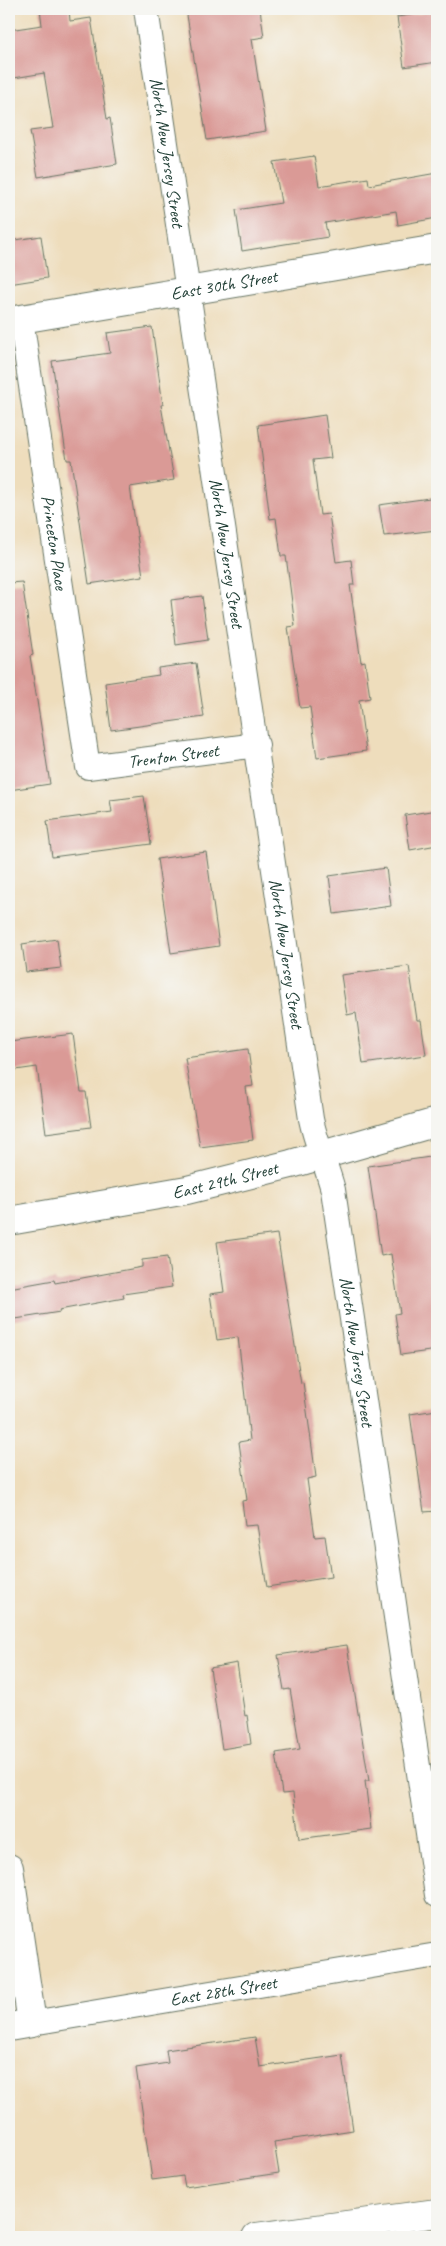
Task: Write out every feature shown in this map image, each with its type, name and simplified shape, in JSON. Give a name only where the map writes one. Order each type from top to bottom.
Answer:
[{"type":"main road","name":"East 30th Street","points":[[15,320],[437,249]]},
{"type":"main road","name":"East 29th Street","points":[[9,1221],[187,1190],[322,1156],[437,1122]]},
{"type":"main road","points":[[9,1868],[20,2025]]},
{"type":"main road","points":[[256,2237],[437,2213]]},
{"type":"street","name":"North New Jersey Street","points":[[146,9],[257,745],[311,1119],[315,1138],[333,1190],[437,1895]]},
{"type":"street","name":"Princeton Place","points":[[15,320],[88,767]]},
{"type":"street","name":"Trenton Street","points":[[88,767],[257,745]]},
{"type":"street","name":"East 28th Street","points":[[20,2025],[437,1956]]},
{"type":"building","points":[[40,9],[69,9],[70,21],[91,18],[107,119],[110,118],[117,164],[38,177],[30,131],[53,128],[44,73],[14,78],[9,30],[42,25]]},
{"type":"building","points":[[186,9],[260,9],[264,37],[252,39],[266,131],[207,140]]},
{"type":"building","points":[[437,11],[437,62],[404,67],[397,17]]},
{"type":"building","points":[[314,156],[319,186],[368,178],[369,185],[437,173],[437,218],[398,225],[396,211],[325,223],[328,237],[242,251],[236,210],[281,203],[274,162]]},
{"type":"building","points":[[41,236],[47,278],[9,284],[9,241]]},
{"type":"building","points":[[152,327],[163,405],[161,405],[174,480],[130,487],[143,576],[89,584],[71,460],[67,460],[52,361],[110,353],[107,333]]},
{"type":"building","points":[[325,415],[331,458],[313,460],[320,515],[329,514],[336,562],[351,560],[354,585],[350,585],[361,662],[365,661],[370,698],[359,700],[366,751],[317,758],[310,707],[300,708],[288,627],[295,626],[286,556],[281,556],[276,518],[270,519],[258,425]]},
{"type":"building","points":[[437,497],[437,530],[384,536],[379,505]]},
{"type":"building","points":[[22,582],[33,655],[30,656],[50,784],[9,790],[9,583]]},
{"type":"building","points":[[202,596],[208,640],[176,645],[171,600]]},
{"type":"building","points":[[196,663],[204,717],[111,730],[105,683],[159,675],[158,668]]},
{"type":"building","points":[[144,796],[151,844],[52,857],[47,821],[112,812],[110,800]]},
{"type":"building","points":[[437,810],[437,845],[410,850],[405,815]]},
{"type":"building","points":[[206,852],[219,946],[171,953],[157,859]]},
{"type":"building","points":[[386,868],[391,906],[334,914],[329,876]]},
{"type":"building","points":[[57,939],[61,968],[26,972],[22,944]]},
{"type":"building","points":[[409,966],[417,1020],[421,1020],[426,1055],[363,1064],[356,1013],[347,1015],[341,975]]},
{"type":"building","points":[[73,1034],[81,1092],[86,1092],[91,1127],[46,1133],[37,1067],[9,1071],[9,1042]]},
{"type":"building","points":[[248,1049],[253,1086],[246,1087],[253,1140],[200,1147],[185,1058]]},
{"type":"building","points":[[437,1156],[437,1350],[401,1355],[395,1314],[400,1313],[391,1254],[381,1256],[368,1166]]},
{"type":"building","points":[[277,1234],[301,1383],[303,1382],[316,1477],[307,1479],[315,1537],[325,1536],[331,1577],[267,1587],[257,1525],[245,1526],[242,1501],[247,1500],[239,1442],[250,1440],[238,1337],[217,1340],[210,1294],[224,1292],[217,1242]]},
{"type":"building","points":[[167,1257],[172,1287],[123,1294],[124,1298],[59,1310],[60,1312],[9,1320],[9,1288],[54,1280],[55,1283],[142,1267],[142,1260]]},
{"type":"building","points":[[437,1410],[437,1511],[424,1512],[410,1414]]},
{"type":"building","points":[[347,1645],[369,1781],[365,1781],[371,1829],[299,1839],[293,1793],[282,1794],[276,1753],[300,1749],[290,1689],[284,1690],[278,1655]]},
{"type":"building","points":[[237,1663],[251,1744],[222,1749],[210,1668]]},
{"type":"building","points":[[255,2037],[260,2067],[342,2055],[353,2130],[274,2142],[279,2173],[185,2187],[183,2176],[152,2180],[136,2068],[168,2063],[166,2050]]}]
